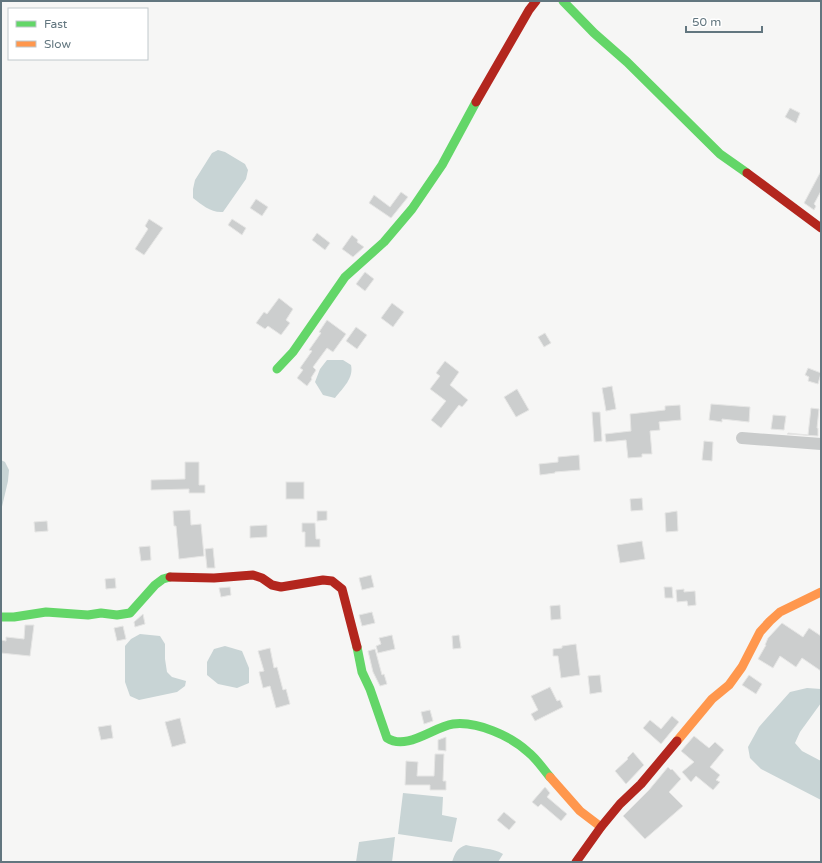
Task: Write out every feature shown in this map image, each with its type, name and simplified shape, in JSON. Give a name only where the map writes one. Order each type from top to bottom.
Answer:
[{"type":"street","points":[[277,369],[293,352],[345,277],[384,242],[412,209],[442,165],[484,86],[529,10],[536,1]]},
{"type":"street","points":[[563,1],[594,33],[628,62],[720,154],[821,228]]},
{"type":"street","points":[[742,438],[821,444]]},
{"type":"street","points":[[1,617],[46,612],[88,615],[101,613],[130,613],[154,585],[163,579],[172,576],[214,578],[253,575],[281,587],[323,580],[332,581],[342,589],[350,615],[362,672],[370,689],[386,738],[393,742],[412,740],[452,724],[480,726],[508,737],[529,752],[580,811],[601,827]]},
{"type":"street","points":[[576,862],[601,827],[620,804],[641,784],[712,699],[728,685],[742,667],[760,632],[780,612],[821,592]]},
{"type":"shaded area","points":[[218,150],[225,152],[245,164],[248,170],[246,179],[223,212],[211,210],[193,198],[195,180],[212,153]]},
{"type":"shaded area","points":[[327,360],[343,360],[351,365],[352,370],[349,379],[335,398],[323,395],[315,382],[320,369]]},
{"type":"shaded area","points":[[1,460],[5,462],[9,470],[1,511]]},
{"type":"shaded area","points":[[140,634],[160,636],[165,644],[167,672],[172,677],[186,681],[185,686],[177,692],[139,700],[130,696],[125,682],[125,646],[131,639]]},
{"type":"shaded area","points":[[225,646],[242,651],[249,668],[249,683],[237,688],[218,684],[207,675],[207,662],[214,649]]},
{"type":"shaded area","points":[[807,688],[821,689],[821,703],[800,732],[795,743],[802,751],[821,761],[821,800],[761,769],[750,758],[748,747],[759,727],[790,692]]},
{"type":"shaded area","points":[[403,793],[443,797],[442,815],[457,818],[452,842],[398,834]]},
{"type":"shaded area","points":[[395,837],[392,862],[356,862],[359,842]]},
{"type":"shaded area","points":[[466,845],[490,849],[503,854],[498,862],[452,862],[457,851]]},
{"type":"building","points":[[790,108],[800,113],[796,123],[785,117]]},
{"type":"building","points":[[821,171],[821,191],[814,204],[816,206],[814,210],[804,203]]},
{"type":"building","points":[[401,192],[408,197],[391,218],[369,203],[374,195],[390,207]]},
{"type":"building","points":[[256,199],[268,207],[262,216],[250,208]]},
{"type":"building","points":[[149,219],[163,228],[144,255],[135,249],[148,229],[145,226]]},
{"type":"building","points":[[232,219],[246,228],[242,235],[228,225]]},
{"type":"building","points":[[317,233],[330,243],[325,250],[312,240]]},
{"type":"building","points":[[352,235],[358,240],[357,242],[364,247],[353,257],[342,249]]},
{"type":"building","points":[[365,272],[374,279],[365,291],[356,284]]},
{"type":"building","points":[[279,298],[293,309],[286,320],[290,323],[281,335],[268,326],[265,329],[256,323],[264,312],[267,314]]},
{"type":"building","points":[[392,303],[404,312],[393,327],[381,318]]},
{"type":"building","points":[[327,320],[346,334],[333,352],[327,348],[313,367],[316,370],[307,386],[297,378],[303,370],[300,368],[312,351],[309,350],[321,333],[319,332]]},
{"type":"building","points":[[356,327],[367,335],[357,349],[346,341]]},
{"type":"building","points":[[545,333],[551,343],[544,347],[538,337]]},
{"type":"building","points":[[445,361],[459,372],[450,385],[468,400],[462,407],[459,405],[441,428],[431,420],[446,401],[430,389],[440,376],[436,373]]},
{"type":"building","points":[[808,368],[821,373],[818,384],[808,381],[809,377],[805,375]]},
{"type":"building","points":[[612,386],[616,409],[606,411],[602,388]]},
{"type":"building","points":[[517,389],[529,410],[516,417],[504,397]]},
{"type":"building","points":[[711,404],[750,407],[749,422],[722,419],[722,422],[709,420]]},
{"type":"building","points":[[680,405],[681,420],[659,422],[660,430],[650,431],[652,454],[642,454],[642,457],[628,458],[626,440],[606,442],[605,434],[631,431],[630,414],[665,410],[665,406]]},
{"type":"building","points":[[811,408],[819,409],[817,428],[818,436],[787,434],[808,435]]},
{"type":"building","points":[[592,412],[600,412],[602,441],[594,442]]},
{"type":"building","points":[[773,415],[786,416],[784,430],[771,429]]},
{"type":"building","points":[[704,441],[713,442],[712,461],[702,460]]},
{"type":"building","points":[[579,455],[580,470],[540,475],[539,464],[558,462],[558,457]]},
{"type":"building","points":[[185,462],[199,462],[199,485],[205,485],[205,493],[189,493],[189,489],[151,490],[151,480],[185,479]]},
{"type":"building","points":[[286,482],[304,482],[304,499],[286,499]]},
{"type":"building","points":[[642,498],[643,510],[631,511],[630,499]]},
{"type":"building","points":[[190,510],[191,525],[201,524],[204,556],[179,559],[173,511]]},
{"type":"building","points":[[317,511],[327,511],[327,520],[317,521]]},
{"type":"building","points":[[677,511],[678,531],[666,532],[665,513]]},
{"type":"building","points":[[47,521],[48,531],[35,532],[34,522]]},
{"type":"building","points":[[302,523],[315,523],[316,539],[320,539],[320,547],[305,547],[305,532],[302,532]]},
{"type":"building","points":[[267,525],[267,537],[250,538],[250,526]]},
{"type":"building","points":[[642,541],[645,559],[620,563],[617,545]]},
{"type":"building","points":[[150,546],[151,560],[141,561],[139,547]]},
{"type":"building","points":[[213,548],[215,568],[207,568],[205,549]]},
{"type":"building","points":[[371,575],[374,587],[362,590],[359,578]]},
{"type":"building","points":[[115,578],[116,588],[106,589],[105,579]]},
{"type":"building","points":[[230,587],[231,595],[221,597],[219,588]]},
{"type":"building","points":[[664,587],[672,587],[673,598],[665,598]]},
{"type":"building","points":[[684,589],[684,592],[695,591],[696,605],[688,606],[687,601],[677,602],[676,590]]},
{"type":"building","points":[[560,605],[561,619],[551,620],[550,606]]},
{"type":"building","points":[[372,612],[375,623],[362,626],[359,615]]},
{"type":"building","points":[[143,614],[145,624],[135,627],[134,622]]},
{"type":"building","points":[[782,623],[803,637],[809,628],[821,636],[821,671],[802,658],[796,667],[780,656],[773,668],[758,659],[766,645],[768,638]]},
{"type":"building","points":[[25,625],[34,625],[30,656],[1,653],[1,640],[6,641],[6,637],[24,639]]},
{"type":"building","points":[[123,626],[126,639],[117,641],[114,628]]},
{"type":"building","points":[[392,635],[395,649],[378,653],[376,646],[381,644],[379,638]]},
{"type":"building","points":[[459,635],[461,648],[453,649],[452,636]]},
{"type":"building","points":[[576,644],[580,675],[561,678],[558,656],[553,656],[553,649]]},
{"type":"building","points":[[270,648],[274,668],[277,667],[283,690],[286,689],[290,704],[276,708],[270,686],[263,688],[259,672],[264,671],[258,651]]},
{"type":"building","points":[[375,649],[382,675],[384,674],[387,684],[380,686],[373,672],[368,651]]},
{"type":"building","points":[[600,675],[602,692],[590,694],[588,676]]},
{"type":"building","points":[[749,675],[762,684],[756,694],[742,685]]},
{"type":"building","points":[[550,687],[557,701],[560,700],[563,707],[535,721],[531,714],[538,710],[531,696]]},
{"type":"building","points":[[430,710],[433,721],[424,724],[421,712]]},
{"type":"building","points":[[672,716],[679,722],[661,744],[643,728],[650,720],[661,729]]},
{"type":"building","points":[[180,718],[186,743],[172,747],[165,722]]},
{"type":"building","points":[[111,725],[113,738],[101,740],[98,727]]},
{"type":"building","points":[[694,736],[709,748],[715,742],[724,750],[710,767],[720,775],[716,780],[720,782],[713,790],[696,776],[691,782],[682,772],[694,762],[681,751]]},
{"type":"building","points":[[446,737],[446,751],[438,750],[438,740]]},
{"type":"building","points":[[633,752],[644,765],[626,784],[615,771]]},
{"type":"building","points":[[435,754],[444,754],[443,781],[446,781],[446,790],[430,790],[430,785],[405,785],[406,761],[418,762],[417,776],[434,776]]},
{"type":"building","points":[[668,767],[671,770],[672,769],[681,779],[669,792],[683,806],[645,839],[623,816],[649,790]]},
{"type":"building","points":[[545,787],[550,793],[547,797],[567,814],[561,821],[541,804],[538,807],[532,802]]},
{"type":"building","points":[[504,812],[516,822],[509,830],[497,820]]},
{"type":"traffic: fast","points":[[563,1],[594,33],[627,62],[720,154],[747,173]]},
{"type":"traffic: fast","points":[[277,369],[293,352],[345,277],[384,242],[412,209],[442,165],[476,102]]},
{"type":"traffic: fast","points":[[1,617],[14,617],[46,612],[88,615],[101,613],[117,615],[130,613],[155,585],[163,579],[170,577]]},
{"type":"traffic: fast","points":[[357,647],[362,672],[370,689],[387,738],[403,742],[453,724],[483,727],[503,735],[521,746],[534,758],[550,777]]},
{"type":"traffic: slow","points":[[677,741],[712,699],[729,685],[742,667],[760,632],[770,621],[780,612],[821,592]]},
{"type":"traffic: slow","points":[[550,777],[580,811],[601,827]]},
{"type":"traffic: jam","points":[[476,102],[529,10],[536,1]]},
{"type":"traffic: jam","points":[[747,173],[821,228]]},
{"type":"traffic: jam","points":[[170,577],[214,578],[253,575],[262,578],[272,585],[281,587],[323,580],[332,581],[342,589],[357,647]]},
{"type":"traffic: jam","points":[[576,862],[601,827],[620,804],[641,784],[677,741]]}]
